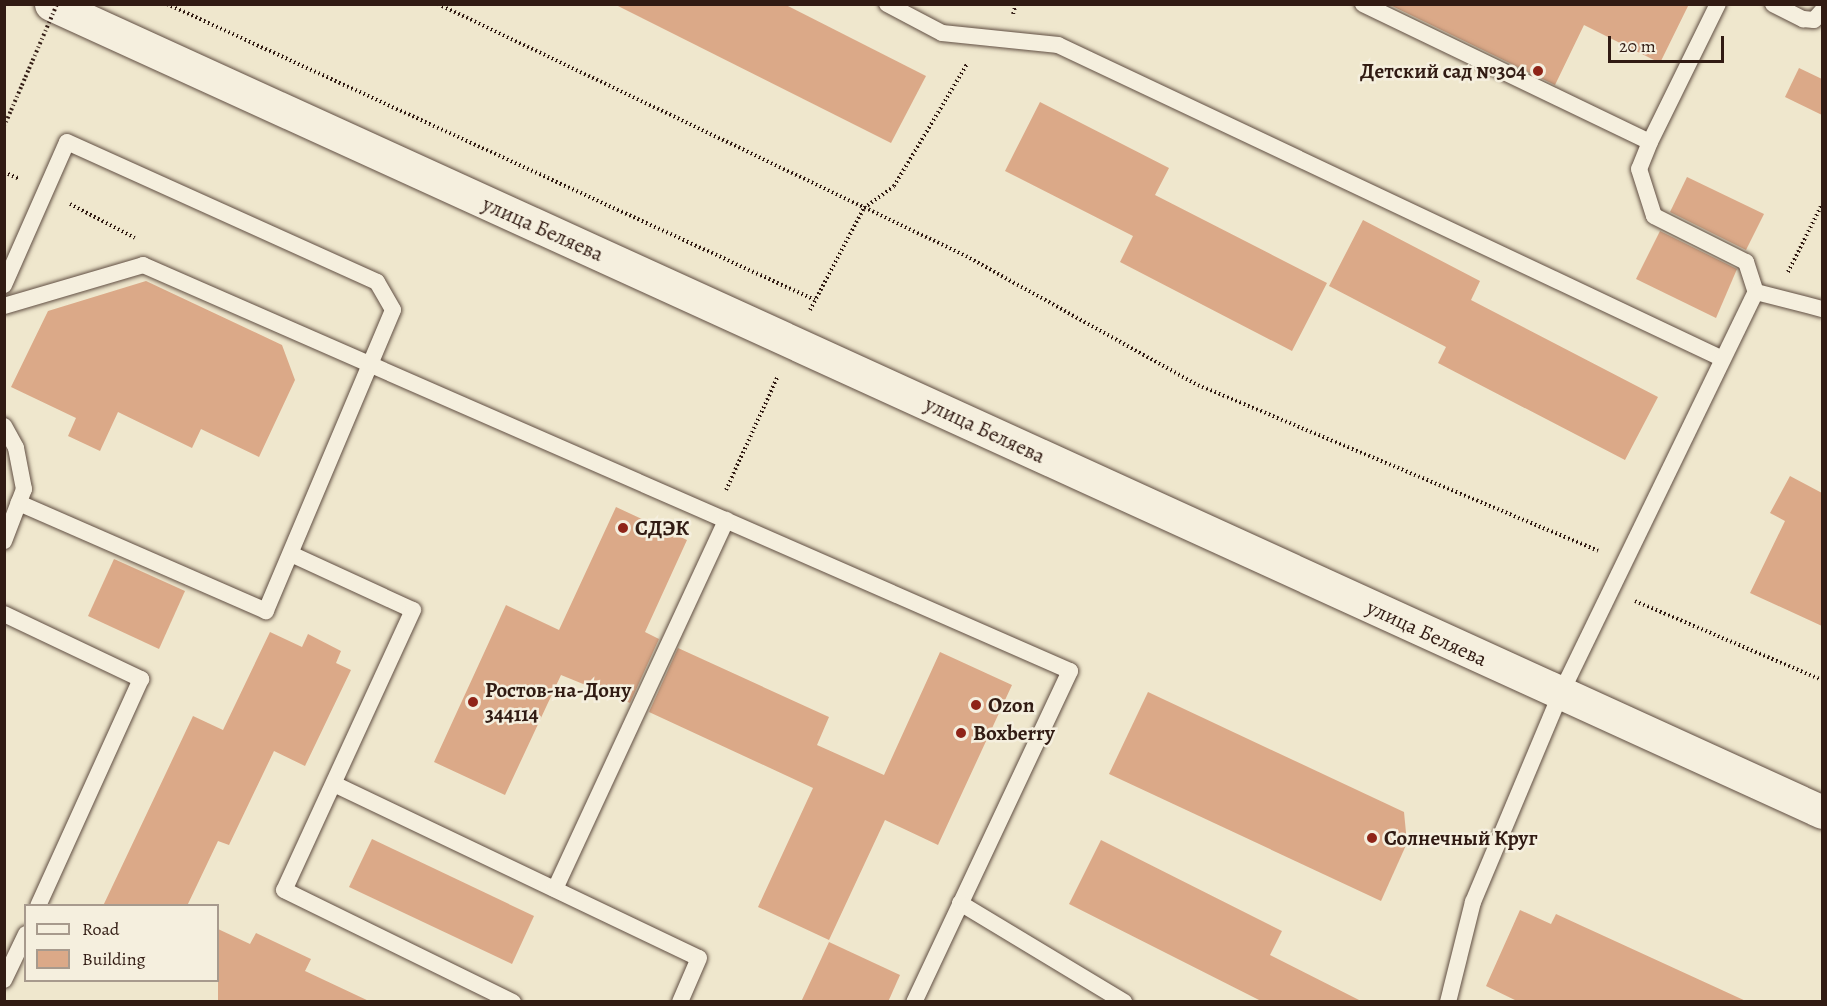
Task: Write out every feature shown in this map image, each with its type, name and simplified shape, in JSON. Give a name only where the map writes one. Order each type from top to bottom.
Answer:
[{"type":"main road","name":"улица Беляева","points":[[51,4],[1822,812]]},
{"type":"lane","points":[[887,4],[942,33],[1058,45],[1723,358]]},
{"type":"lane","points":[[1363,4],[1650,142]]},
{"type":"lane","points":[[1448,1002],[1473,902],[1562,693],[1609,591],[1756,292],[1746,262],[1654,216],[1640,169],[1650,142],[1718,4]]},
{"type":"lane","points":[[1773,4],[1803,19],[1814,20],[1822,11]]},
{"type":"lane","points":[[4,285],[67,142],[378,282],[393,310],[372,365],[266,610],[19,503]]},
{"type":"lane","points":[[4,306],[143,264],[1070,671],[914,1002]]},
{"type":"lane","points":[[1756,292],[1777,294],[1822,309]]},
{"type":"lane","points":[[4,426],[16,448],[24,489],[4,541]]},
{"type":"lane","points":[[555,889],[720,518]]},
{"type":"lane","points":[[291,554],[413,610],[284,890],[513,1002]]},
{"type":"lane","points":[[4,614],[141,679],[39,904]]},
{"type":"lane","points":[[334,784],[699,958],[680,1002]]},
{"type":"lane","points":[[960,903],[1124,1002]]},
{"type":"lane","points":[[4,980],[24,938]]},
{"type":"path","points":[[5,124],[57,4]]},
{"type":"path","points":[[167,4],[815,300],[864,208],[894,186],[983,37]]},
{"type":"path","points":[[438,4],[1038,293],[1198,386],[1624,561]]},
{"type":"path","points":[[44,191],[153,247],[143,264]]},
{"type":"path","points":[[1777,294],[1822,204]]},
{"type":"path","points":[[720,518],[772,388]]},
{"type":"path","points":[[1609,591],[1822,680]]},
{"type":"building","points":[[614,4],[784,4],[926,76],[891,143]]},
{"type":"building","points":[[1388,4],[1689,4],[1660,63],[1584,25],[1555,85]]},
{"type":"building","points":[[1799,68],[1822,79],[1822,115],[1785,97]]},
{"type":"building","points":[[1040,102],[1169,168],[1155,195],[1327,283],[1292,351],[1120,262],[1133,236],[1005,171]]},
{"type":"building","points":[[1687,177],[1764,214],[1746,250],[1670,212]]},
{"type":"building","points":[[1363,220],[1480,281],[1471,300],[1658,397],[1625,460],[1438,363],[1446,347],[1329,286]]},
{"type":"building","points":[[1660,231],[1737,269],[1716,318],[1636,279]]},
{"type":"building","points":[[146,281],[282,345],[295,380],[259,457],[201,429],[192,448],[118,412],[100,451],[68,436],[76,418],[11,387],[48,311]]},
{"type":"building","points":[[1790,476],[1822,493],[1822,626],[1750,593],[1785,521],[1770,513]]},
{"type":"building","points":[[616,507],[687,540],[645,632],[659,639],[630,703],[561,675],[505,795],[434,762],[506,605],[559,630]]},
{"type":"building","points":[[114,559],[185,591],[159,649],[88,616]]},
{"type":"building","points":[[270,632],[302,647],[308,634],[341,651],[336,663],[351,670],[305,766],[274,751],[229,845],[218,841],[188,904],[104,904],[193,716],[223,730]]},
{"type":"building","points":[[678,648],[829,717],[817,745],[884,775],[940,652],[1012,685],[938,845],[885,820],[829,940],[758,907],[813,788],[649,712]]},
{"type":"building","points":[[1148,692],[1404,812],[1407,843],[1381,901],[1109,774]]},
{"type":"building","points":[[372,839],[534,916],[512,964],[349,887]]},
{"type":"building","points":[[1101,840],[1282,931],[1270,955],[1363,1002],[1263,1002],[1069,904]]},
{"type":"building","points":[[1520,910],[1551,924],[1556,914],[1748,1002],[1519,1002],[1486,986]]},
{"type":"building","points":[[219,929],[250,944],[256,933],[311,959],[305,971],[371,1002],[218,1002]]},
{"type":"building","points":[[829,942],[900,975],[888,1002],[801,1002]]},
{"type":"place","name":"Детский сад №304","points":[[1538,71]]},
{"type":"place","name":"СДЭК","points":[[623,528]]},
{"type":"place","name":"Ростов-на-Дону 344114","points":[[473,702]]},
{"type":"place","name":"Ozon","points":[[976,705]]},
{"type":"place","name":"Boxberry","points":[[961,733]]},
{"type":"place","name":"Солнечный Круг","points":[[1372,838]]}]
